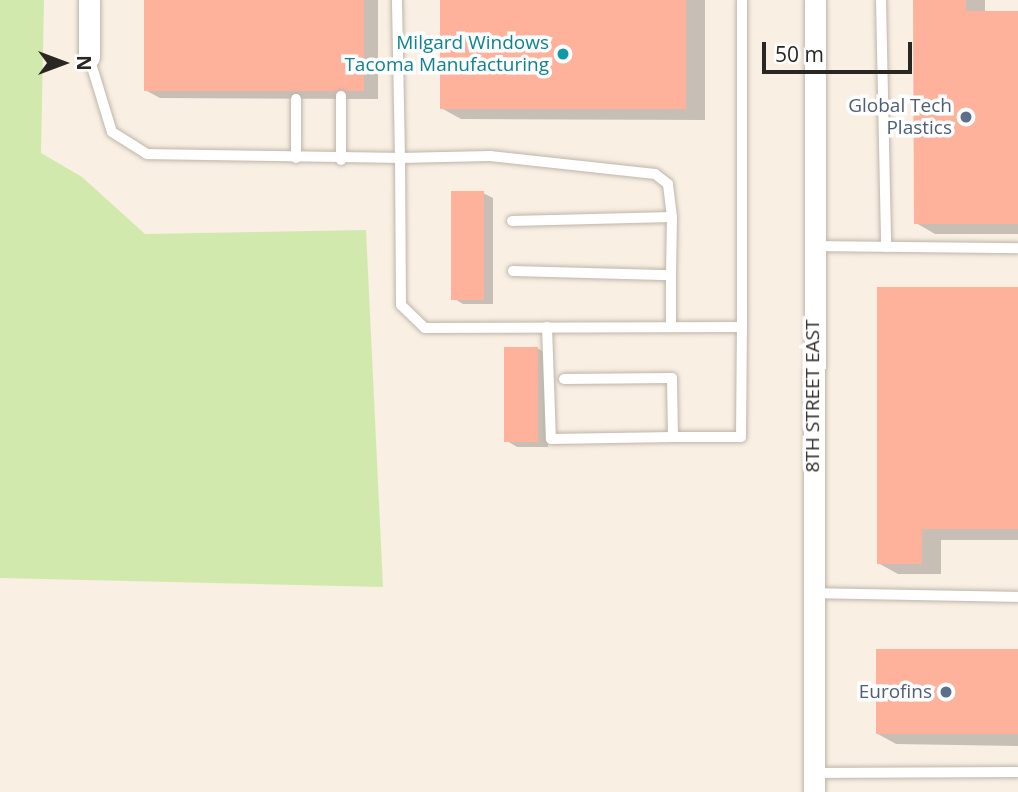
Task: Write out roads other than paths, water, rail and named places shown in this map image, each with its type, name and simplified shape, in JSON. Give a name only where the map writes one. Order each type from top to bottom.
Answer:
[{"type":"street","points":[[89,0],[89,57]]},
{"type":"street","name":"8TH STREET EAST","points":[[813,783],[815,0]]},
{"type":"lane","points":[[397,0],[401,305],[425,328],[742,327]]},
{"type":"lane","points":[[547,327],[551,439],[741,437],[742,0]]},
{"type":"lane","points":[[881,0],[886,247]]},
{"type":"lane","points":[[89,57],[112,132],[147,154],[341,160],[490,156],[655,174],[668,184],[672,216],[671,327]]},
{"type":"lane","points":[[341,96],[341,160]]},
{"type":"lane","points":[[296,99],[296,159]]},
{"type":"lane","points":[[512,221],[672,216]]},
{"type":"lane","points":[[814,246],[1018,248]]},
{"type":"lane","points":[[513,271],[671,275]]},
{"type":"lane","points":[[564,379],[673,378],[673,437]]},
{"type":"lane","points":[[812,593],[1018,597]]},
{"type":"lane","points":[[813,783],[1018,772]]},
{"type":"place","name":"Milgard Windows Tacoma Manufacturing","points":[[563,54]]},
{"type":"place","name":"Global Tech Plastics","points":[[966,117]]},
{"type":"place","name":"Eurofins","points":[[946,692]]}]
